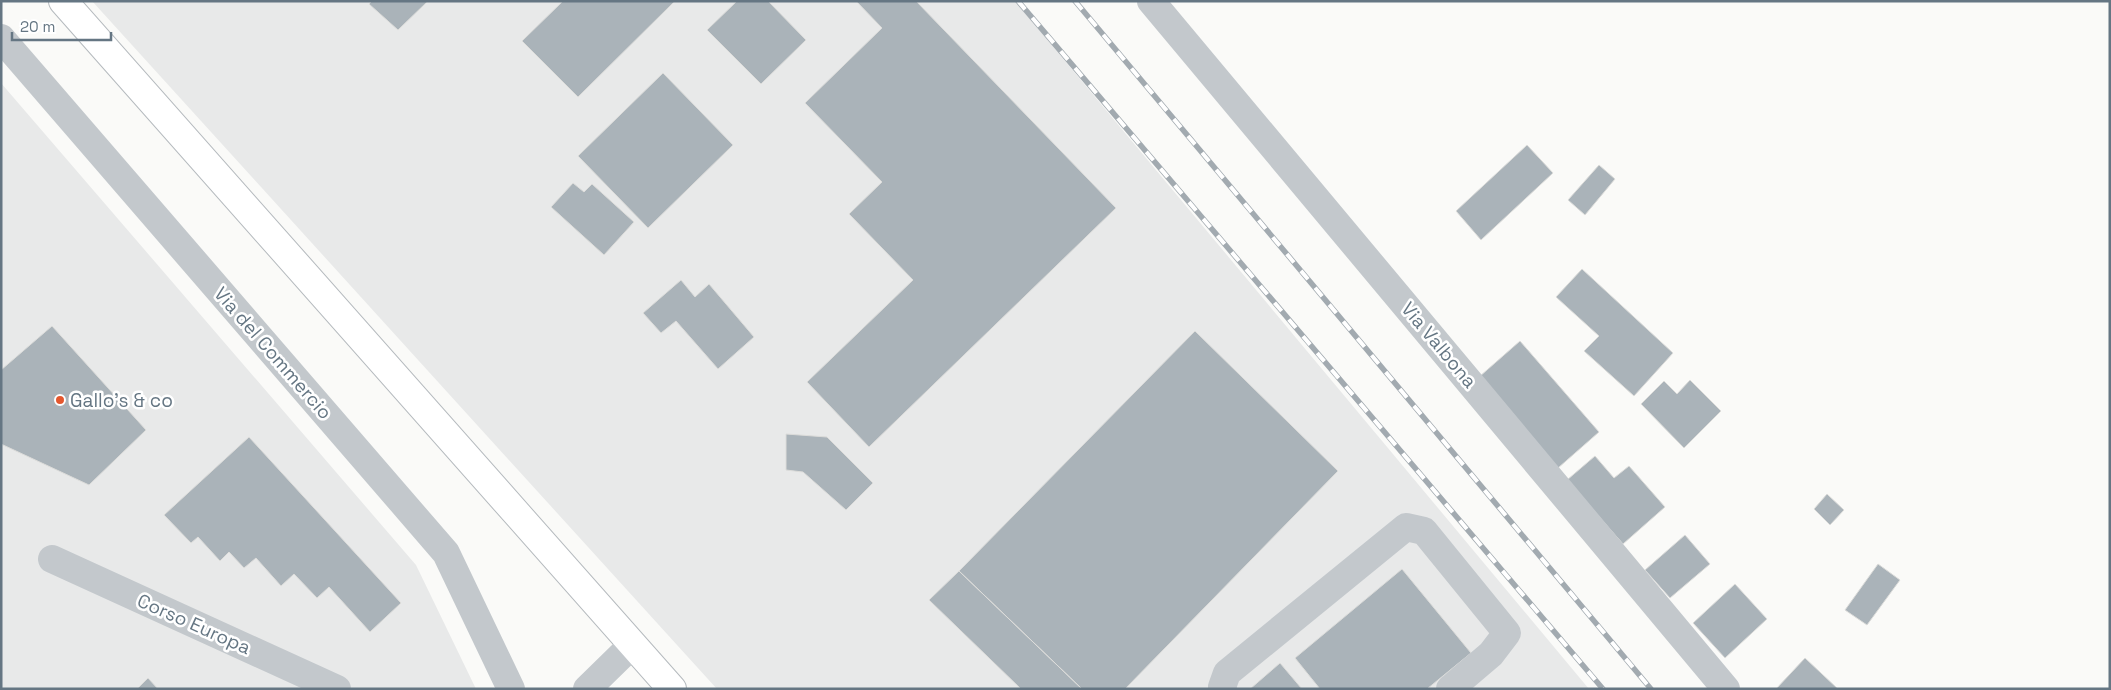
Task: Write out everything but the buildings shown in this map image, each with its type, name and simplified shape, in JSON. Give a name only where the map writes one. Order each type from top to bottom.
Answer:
[{"type":"main road","points":[[63,1],[672,689]]},
{"type":"street","name":"Via Valbona","points":[[1151,1],[1726,689]]},
{"type":"street","name":"Via del Commercio","points":[[1,38],[446,553],[511,689]]},
{"type":"street","points":[[1223,689],[1227,673],[1406,527],[1424,531],[1507,634],[1491,654],[1450,689]]},
{"type":"street","name":"Corso Europa","points":[[52,559],[337,689]]},
{"type":"street","points":[[587,689],[632,645]]},
{"type":"shaded area","points":[[92,1],[1015,1],[1589,689],[717,689]]},
{"type":"shaded area","points":[[1,83],[416,565],[476,689],[1,689]]},
{"type":"railway","points":[[1018,1],[1603,689]]},
{"type":"railway","points":[[1075,1],[1651,689]]},
{"type":"place","name":"Gallo's & co","points":[[60,400]]}]
